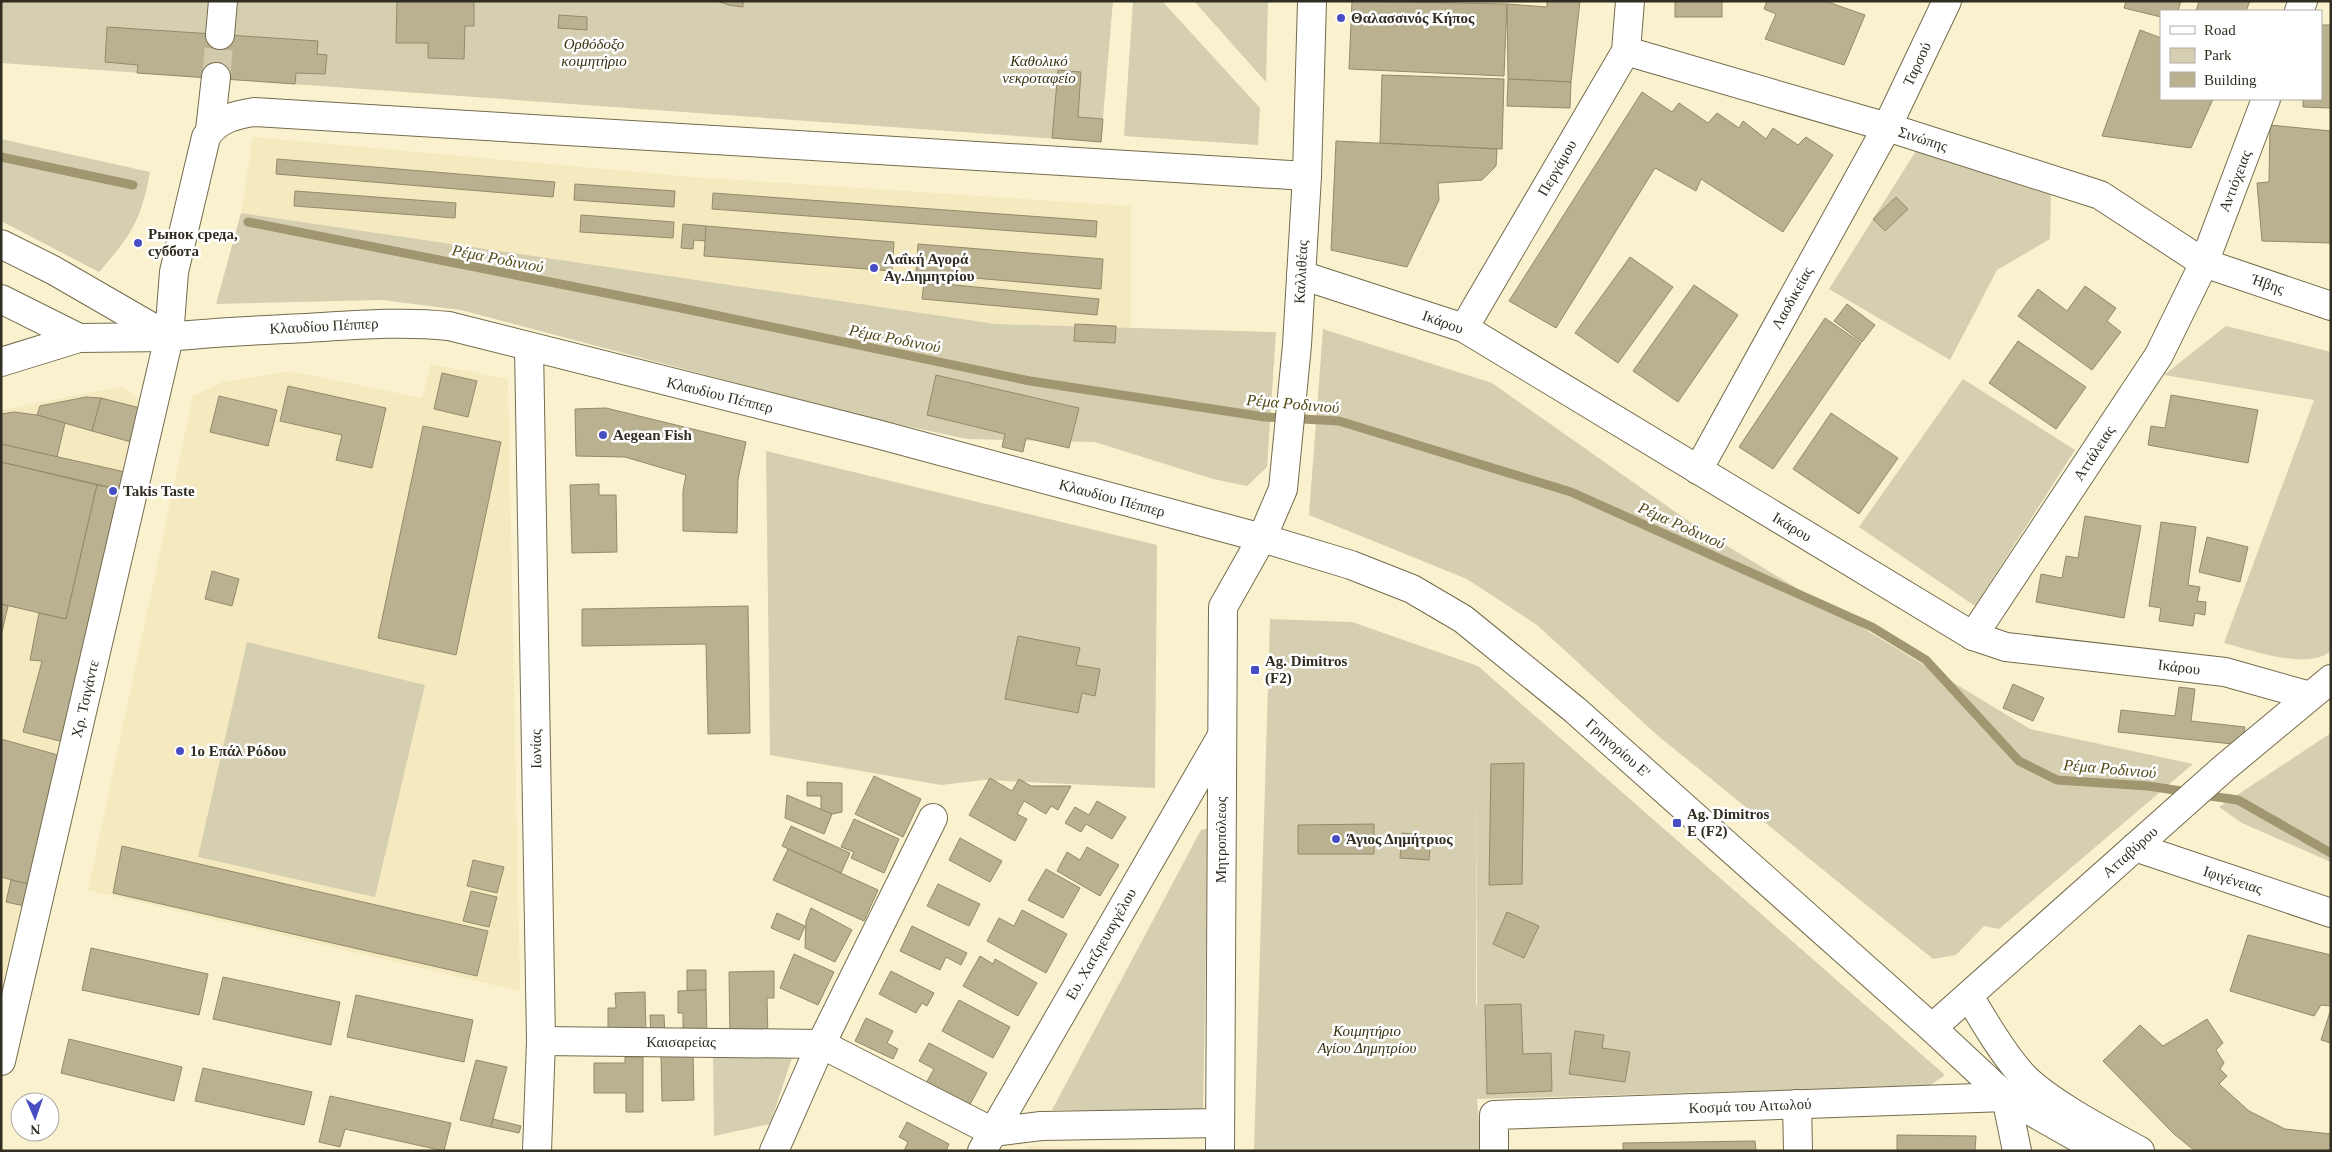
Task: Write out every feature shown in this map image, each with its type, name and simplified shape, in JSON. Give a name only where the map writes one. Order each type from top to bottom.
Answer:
[{"type":"street","points":[[220,35],[223,1]]},
{"type":"street","name":"Καλλιθέας","points":[[1262,538],[1283,490],[1297,345],[1307,176],[1312,1]]},
{"type":"street","name":"Περγάμου","points":[[1464,328],[1626,51],[1630,1]]},
{"type":"street","name":"Ταρσού","points":[[1887,127],[1947,1]]},
{"type":"street","name":"Σινώπης","points":[[1626,51],[1887,127],[2100,195],[2204,263]]},
{"type":"street","name":"Χρ. Τσιγάντε","points":[[1,1062],[169,337],[174,272],[206,137],[210,130],[216,77]]},
{"type":"street","name":"Αντιόχειας","points":[[2204,263],[2266,100]]},
{"type":"street","points":[[210,130],[228,117],[254,112],[1307,176]]},
{"type":"street","name":"Λαοδικείας","points":[[1698,470],[1887,127]]},
{"type":"street","points":[[1,244],[54,270],[169,337]]},
{"type":"street","name":"Ήβης","points":[[2204,263],[2331,306]]},
{"type":"street","name":"Αττάλειας","points":[[1973,636],[2159,355],[2204,263]]},
{"type":"street","name":"Ικάρου","points":[[1301,275],[1464,328],[1973,636],[2006,646],[2225,672],[2310,696]]},
{"type":"street","points":[[1,299],[79,338]]},
{"type":"street","name":"Κλαυδίου Πέππερ","points":[[79,338],[169,337],[226,330],[412,322],[449,326],[877,434],[1262,538]]},
{"type":"street","points":[[1,362],[79,338]]},
{"type":"street","name":"Ιωνίας","points":[[529,347],[541,1041],[537,1151]]},
{"type":"street","name":"Μητροπόλεως","points":[[1220,1151],[1223,606],[1262,538]]},
{"type":"street","name":"Γρηγορίου Ε'","points":[[1262,538],[1351,565],[1412,589],[1463,619],[1575,710],[1932,1028],[2006,1097],[2101,1151]]},
{"type":"street","name":"Ατταβύρου","points":[[1932,1028],[2224,768],[2331,679]]},
{"type":"street","name":"Ευ. Χατζηευαγγέλου","points":[[988,1141],[1221,738]]},
{"type":"street","points":[[774,1151],[821,1044],[933,818]]},
{"type":"street","name":"Ιφιγένειας","points":[[2135,847],[2331,913]]},
{"type":"street","points":[[1969,996],[1996,1041],[2024,1077],[2055,1100],[2140,1151]]},
{"type":"street","name":"Καισαρείας","points":[[541,1041],[821,1044],[988,1141]]},
{"type":"street","points":[[2017,1151],[2006,1097],[2024,1077]]},
{"type":"street","name":"Κοσμά του Αιτωλού","points":[[1494,1151],[1494,1115],[2006,1097]]},
{"type":"street","points":[[1797,1104],[1798,1151]]},
{"type":"street","points":[[988,1141],[1040,1126],[1220,1122]]},
{"type":"shaded area","name":"Λαΐκή Αγορά Αγ.Δημητρίου","points":[[253,137],[692,177],[1131,206],[1131,328],[996,324],[241,213]]},
{"type":"shaded area","points":[[431,364],[508,379],[520,991],[88,890],[193,396],[223,382],[290,371],[422,398]]},
{"type":"shaded area","points":[[123,386],[143,404],[1,1073],[1,410]]},
{"type":"shaded area","points":[[1028,1146],[1200,1150],[1200,1151],[1026,1151]]},
{"type":"green space","points":[[1,1],[1113,1],[1101,142],[1,63]]},
{"type":"green space","points":[[1133,1],[1162,1],[1260,108],[1258,145],[1124,136]]},
{"type":"green space","points":[[1194,1],[1268,1],[1266,82]]},
{"type":"green space","points":[[1,139],[150,172],[143,203],[133,226],[119,248],[99,272],[1,221]]},
{"type":"green space","points":[[1919,146],[2051,190],[2050,239],[1997,270],[1950,360],[1829,289]]},
{"type":"green space","points":[[241,213],[996,324],[1276,332],[1267,467],[1247,486],[1213,479],[1095,442],[967,439],[869,418],[461,310],[382,300],[216,304]]},
{"type":"green space","points":[[2226,326],[2331,352],[2331,651],[2321,657],[2294,659],[2279,657],[2224,643],[2314,400],[2164,375]]},
{"type":"green space","points":[[1323,329],[1492,383],[1704,532],[2030,729],[2193,764],[1999,929],[1984,926],[1956,955],[1933,959],[1657,735],[1537,625],[1467,579],[1309,515]]},
{"type":"green space","points":[[1963,379],[2075,450],[1975,606],[1859,527]]},
{"type":"green space","points":[[766,451],[1157,545],[1155,788],[984,780],[941,785],[770,755]]},
{"type":"green space","name":"Κοιμητήριο Αγίου Δημητρίου","points":[[1270,619],[1352,622],[1478,666],[1945,1075],[1929,1086],[1477,1099],[1482,1151],[1254,1151]],"holes":[[[1477,787],[1477,1005],[1476,1005]]]},
{"type":"green space","points":[[247,642],[425,685],[375,897],[198,857]]},
{"type":"green space","points":[[2331,733],[2331,862],[2242,823],[2219,807]]},
{"type":"green space","points":[[1208,828],[1203,1113],[1052,1110],[1201,830]]},
{"type":"green space","points":[[713,1055],[792,1058],[770,1124],[714,1136]]},
{"type":"building","points":[[397,1],[474,1],[474,26],[465,26],[464,59],[428,58],[428,43],[396,43]]},
{"type":"building","points":[[717,1],[743,1],[743,7],[729,5]]},
{"type":"building","points":[[1352,1],[1507,4],[1504,76],[1349,69]]},
{"type":"building","points":[[1547,1],[1580,1],[1571,82],[1508,79],[1507,4],[1547,7]]},
{"type":"building","points":[[1675,1],[1722,1],[1722,17],[1675,17]]},
{"type":"building","points":[[1767,1],[1825,1],[1865,15],[1844,65],[1765,39],[1776,14],[1764,9]]},
{"type":"building","points":[[2126,1],[2181,1],[2178,10],[2160,10],[2160,17],[2124,8]]},
{"type":"building","points":[[2199,1],[2250,1],[2246,10],[2196,10]]},
{"type":"building","points":[[559,15],[587,17],[587,30],[558,28]]},
{"type":"building","points":[[2322,25],[2331,25],[2331,108],[2303,107],[2303,100],[2322,100]]},
{"type":"building","points":[[107,27],[318,41],[317,54],[327,55],[325,74],[296,73],[295,84],[137,73],[138,65],[105,62]]},
{"type":"building","points":[[2140,30],[2160,38],[2160,100],[2213,100],[2191,148],[2102,136]]},
{"type":"building","points":[[1058,70],[1081,72],[1078,117],[1103,119],[1101,142],[1052,138]]},
{"type":"building","points":[[1382,75],[1504,79],[1502,149],[1380,143]]},
{"type":"building","points":[[1508,79],[1571,82],[1570,108],[1507,106]]},
{"type":"building","points":[[1642,92],[1672,112],[1679,103],[1708,123],[1717,113],[1739,128],[1743,121],[1766,139],[1773,128],[1798,145],[1806,137],[1833,155],[1783,232],[1701,179],[1696,191],[1655,168],[1556,328],[1509,301]]},
{"type":"building","points":[[2270,125],[2331,131],[2331,243],[2262,241],[2257,183],[2269,182]]},
{"type":"building","points":[[1336,141],[1497,149],[1496,166],[1482,180],[1438,183],[1439,200],[1407,267],[1331,250]]},
{"type":"building","points":[[277,159],[555,182],[553,197],[276,174]]},
{"type":"building","points":[[575,184],[675,191],[674,207],[574,200]]},
{"type":"building","points":[[295,191],[456,203],[455,218],[294,206]]},
{"type":"building","points":[[713,193],[1097,221],[1096,237],[712,209]]},
{"type":"building","points":[[1896,197],[1908,209],[1885,231],[1873,219]]},
{"type":"building","points":[[581,215],[674,222],[673,238],[580,232]]},
{"type":"building","points":[[683,224],[706,226],[706,241],[694,240],[693,249],[681,248]]},
{"type":"building","points":[[706,226],[894,242],[892,271],[704,256]]},
{"type":"building","points":[[918,244],[1103,259],[1101,289],[916,273]]},
{"type":"building","points":[[1630,257],[1673,287],[1618,363],[1575,333]]},
{"type":"building","points":[[924,282],[1099,299],[1097,315],[922,299]]},
{"type":"building","points":[[1694,285],[1738,315],[1678,402],[1633,371]]},
{"type":"building","points":[[2085,286],[2116,308],[2107,321],[2121,332],[2092,370],[2018,316],[2038,289],[2067,311]]},
{"type":"building","points":[[1847,304],[1875,325],[1862,342],[1834,321]]},
{"type":"building","points":[[1825,318],[1861,343],[1773,469],[1739,447]]},
{"type":"building","points":[[1075,324],[1116,326],[1115,343],[1074,341]]},
{"type":"building","points":[[2018,341],[2086,387],[2056,429],[1989,383]]},
{"type":"building","points":[[442,373],[477,381],[468,417],[434,409]]},
{"type":"building","points":[[936,375],[1079,408],[1069,448],[1026,438],[1023,452],[1002,447],[1005,434],[927,415]]},
{"type":"building","points":[[288,386],[386,408],[372,468],[336,460],[342,435],[280,421]]},
{"type":"building","points":[[2171,395],[2258,410],[2248,463],[2148,445],[2151,426],[2165,428]]},
{"type":"building","points":[[219,396],[277,410],[268,446],[210,432]]},
{"type":"building","points":[[86,397],[101,398],[92,431],[37,415],[40,406]]},
{"type":"building","points":[[101,398],[140,408],[131,442],[92,431]]},
{"type":"building","points":[[606,408],[746,442],[738,479],[737,533],[683,531],[683,491],[686,475],[625,457],[576,456],[575,409]]},
{"type":"building","points":[[14,412],[37,415],[65,423],[57,457],[1,444],[1,414]]},
{"type":"building","points":[[1831,413],[1898,458],[1859,514],[1793,469]]},
{"type":"building","points":[[423,426],[501,442],[456,655],[378,638]]},
{"type":"building","points":[[1,444],[125,472],[122,490],[1,462]]},
{"type":"building","points":[[1,462],[97,485],[66,619],[1,604]]},
{"type":"building","points":[[599,484],[599,495],[616,495],[617,552],[572,553],[570,485]]},
{"type":"building","points":[[97,485],[122,490],[68,743],[23,732],[42,661],[30,660],[39,613],[66,619]]},
{"type":"building","points":[[2085,516],[2141,526],[2124,618],[2036,602],[2041,574],[2062,578],[2066,556],[2078,558]]},
{"type":"building","points":[[2161,522],[2196,527],[2188,585],[2200,587],[2197,601],[2206,602],[2205,615],[2195,613],[2193,626],[2159,621],[2161,608],[2149,606]]},
{"type":"building","points":[[2207,537],[2248,547],[2240,582],[2199,572]]},
{"type":"building","points":[[212,571],[239,579],[232,606],[205,599]]},
{"type":"building","points":[[1,604],[8,606],[1,636]]},
{"type":"building","points":[[748,606],[750,733],[708,734],[706,644],[582,646],[582,609]]},
{"type":"building","points":[[1018,636],[1080,648],[1076,665],[1100,669],[1095,696],[1082,693],[1078,713],[1005,699]]},
{"type":"building","points":[[2013,684],[2044,698],[2033,721],[2003,708]]},
{"type":"building","points":[[2179,687],[2195,689],[2191,721],[2245,727],[2242,745],[2118,732],[2121,710],[2175,716]]},
{"type":"building","points":[[1,739],[65,757],[38,887],[1,877]]},
{"type":"building","points":[[1524,763],[1522,884],[1489,885],[1491,764]]},
{"type":"building","points":[[874,776],[921,799],[903,837],[855,814]]},
{"type":"building","points":[[990,778],[1012,791],[1019,779],[1031,786],[1071,786],[1058,810],[1051,806],[1046,814],[1024,801],[1017,814],[1027,819],[1015,841],[969,815]]},
{"type":"building","points":[[807,782],[842,783],[842,812],[832,814],[821,810],[821,796],[807,796]]},
{"type":"building","points":[[787,795],[832,814],[824,834],[785,818]]},
{"type":"building","points":[[1097,801],[1126,817],[1112,839],[1086,824],[1081,832],[1065,823],[1075,807],[1089,815]]},
{"type":"building","points":[[854,819],[899,839],[884,873],[851,858],[854,852],[841,847]]},
{"type":"building","name":"Άγιος Δημήτριος","points":[[1374,824],[1374,854],[1298,854],[1298,825]]},
{"type":"building","points":[[791,826],[850,853],[841,873],[782,846]]},
{"type":"building","points":[[1402,833],[1431,836],[1429,860],[1400,858]]},
{"type":"building","points":[[960,838],[1002,861],[990,882],[949,860]]},
{"type":"building","points":[[122,846],[488,931],[477,976],[113,893]]},
{"type":"building","points":[[1087,847],[1119,865],[1100,896],[1057,871],[1067,852],[1080,860]]},
{"type":"building","points":[[788,849],[878,890],[864,921],[773,880]]},
{"type":"building","points":[[473,860],[504,867],[497,893],[467,886]]},
{"type":"building","points":[[1046,869],[1080,888],[1063,918],[1028,900]]},
{"type":"building","points":[[11,880],[34,885],[29,907],[6,902]]},
{"type":"building","points":[[938,884],[980,904],[969,926],[927,906]]},
{"type":"building","points":[[471,891],[497,897],[489,927],[463,921]]},
{"type":"building","points":[[811,908],[852,930],[835,962],[805,948],[806,921]]},
{"type":"building","points":[[1022,910],[1067,934],[1046,973],[987,941],[999,918],[1014,926]]},
{"type":"building","points":[[1507,912],[1539,926],[1524,958],[1493,944]]},
{"type":"building","points":[[777,913],[805,926],[799,940],[771,928]]},
{"type":"building","points":[[912,926],[967,953],[961,965],[946,957],[940,970],[900,951]]},
{"type":"building","points":[[2248,935],[2331,955],[2331,1006],[2321,1005],[2314,1016],[2230,991]]},
{"type":"building","points":[[91,948],[208,974],[199,1015],[82,990]]},
{"type":"building","points":[[794,954],[834,972],[818,1005],[780,988]]},
{"type":"building","points":[[980,956],[993,964],[995,959],[1037,983],[1018,1016],[963,986]]},
{"type":"building","points":[[687,970],[706,970],[706,990],[687,991]]},
{"type":"building","points":[[774,971],[774,998],[767,998],[768,1038],[730,1039],[729,972]]},
{"type":"building","points":[[891,971],[934,993],[927,1006],[922,1003],[916,1013],[879,994]]},
{"type":"building","points":[[223,977],[340,1002],[331,1045],[213,1019]]},
{"type":"building","points":[[706,990],[707,1039],[683,1039],[683,1013],[678,1013],[678,991]]},
{"type":"building","points":[[645,992],[646,1035],[608,1036],[608,1008],[616,1008],[615,993]]},
{"type":"building","points":[[356,995],[473,1020],[464,1062],[347,1037]]},
{"type":"building","points":[[959,1000],[1010,1027],[993,1058],[942,1031]]},
{"type":"building","points":[[1521,1004],[1523,1054],[1551,1053],[1552,1091],[1487,1094],[1485,1005]]},
{"type":"building","points":[[2331,1009],[2331,1043],[2321,1040]]},
{"type":"building","points":[[650,1015],[664,1015],[665,1036],[651,1036]]},
{"type":"building","points":[[866,1018],[893,1031],[887,1043],[898,1049],[893,1059],[855,1041]]},
{"type":"building","points":[[2207,1019],[2223,1043],[2216,1050],[2224,1063],[2220,1069],[2227,1076],[2219,1084],[2249,1111],[2285,1129],[2331,1134],[2331,1151],[2195,1151],[2174,1134],[2103,1061],[2140,1025],[2163,1046]]},
{"type":"building","points":[[1575,1031],[1604,1035],[1602,1048],[1630,1052],[1625,1082],[1569,1074]]},
{"type":"building","points":[[69,1039],[182,1067],[174,1101],[61,1073]]},
{"type":"building","points":[[929,1043],[987,1073],[968,1108],[925,1085],[934,1069],[919,1061]]},
{"type":"building","points":[[693,1055],[694,1100],[662,1101],[661,1056]]},
{"type":"building","points":[[625,1057],[643,1057],[643,1112],[626,1112],[626,1093],[594,1093],[594,1063],[625,1063]]},
{"type":"building","points":[[476,1060],[507,1067],[491,1127],[460,1120]]},
{"type":"building","points":[[203,1068],[312,1092],[304,1125],[195,1101]]},
{"type":"building","points":[[330,1096],[451,1123],[444,1151],[345,1129],[340,1147],[319,1142]]},
{"type":"building","points":[[493,1119],[521,1126],[519,1133],[491,1127]]},
{"type":"building","points":[[907,1122],[949,1144],[946,1151],[904,1151],[908,1142],[899,1137]]},
{"type":"building","points":[[1897,1135],[1976,1136],[1975,1151],[1897,1151]]},
{"type":"building","points":[[1755,1141],[1756,1151],[1623,1151],[1623,1143]]},
{"type":"waterway","points":[[1,157],[133,185]]},
{"type":"waterway","name":"Ρέμα Ροδινιού","points":[[248,222],[681,308],[1030,381],[1265,417],[1339,421],[1571,492],[1872,627],[1926,660],[2019,761],[2057,780],[2148,786],[2188,792]]},
{"type":"waterway","name":"Ρέμα Ροδινιού","points":[[2203,795],[2238,800],[2331,853]]},
{"type":"tunnel","points":[[216,77],[220,35]]},
{"type":"place","name":"Θαλασσινός Κήπος","points":[[1341,18]]},
{"type":"place","name":"Рынок среда, суббота","points":[[138,243]]},
{"type":"place","name":"Λαΐκή Αγορά Αγ.Δημητρίου","points":[[874,268]]},
{"type":"place","name":"Aegean Fish","points":[[603,435]]},
{"type":"place","name":"Takis Taste","points":[[113,491]]},
{"type":"place","name":"Ag. Dimitros (F2)","points":[[1255,670]]},
{"type":"place","name":"1ο Επάλ Ρόδου","points":[[180,751]]},
{"type":"place","name":"Ag. Dimitros E (F2)","points":[[1677,823]]},
{"type":"place","name":"Άγιος Δημήτριος","points":[[1336,839]]},
{"type":"park label","name":"Ορθόδοξο κοιμητήριο","points":[[594,52]]},
{"type":"park label","name":"Καθολικό νεκροταφείο","points":[[1039,70]]}]
